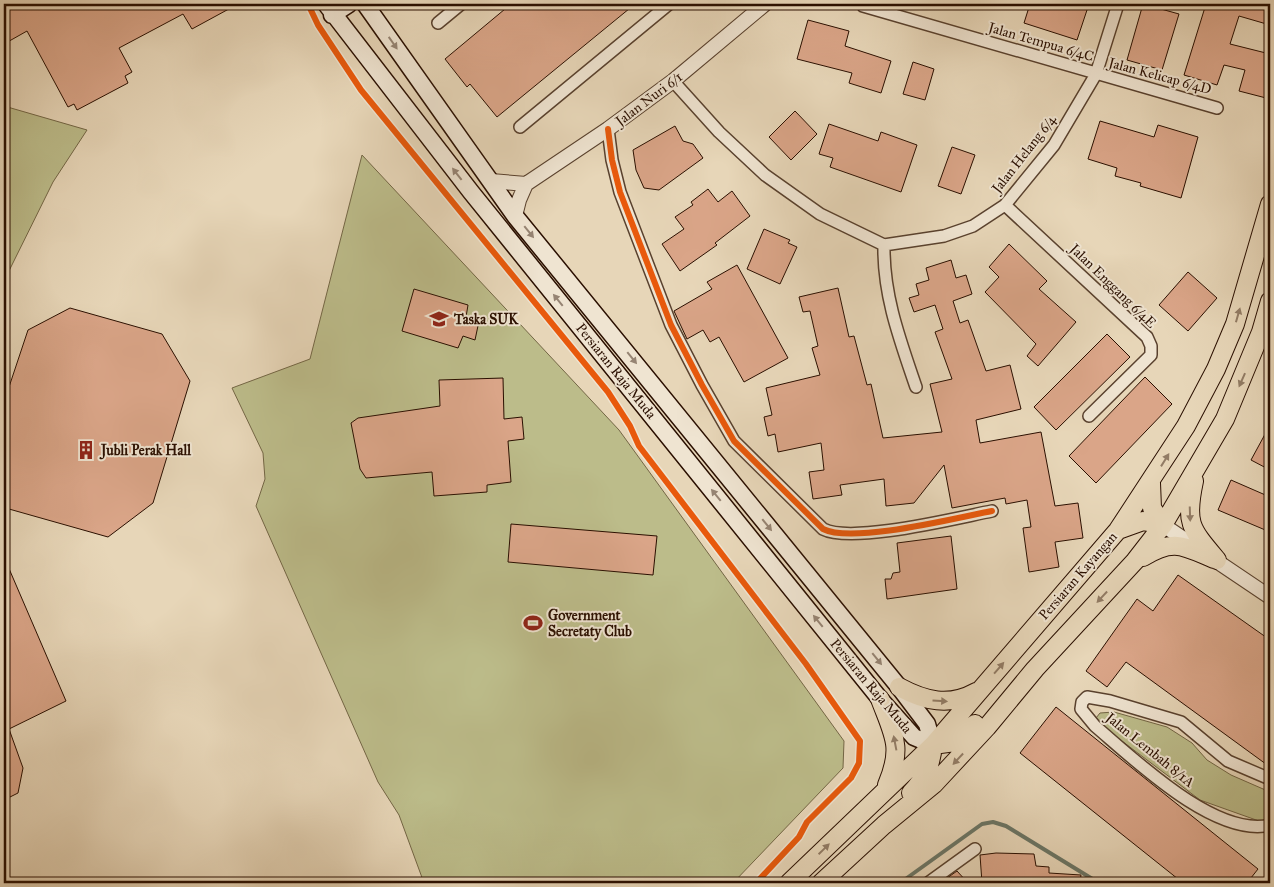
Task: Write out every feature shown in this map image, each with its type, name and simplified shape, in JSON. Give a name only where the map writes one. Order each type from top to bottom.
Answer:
[{"type":"main road","points":[[329,10],[349,4]]},
{"type":"main road","name":"Persiaran Raja Muda","points":[[365,4],[515,216],[899,687],[927,724],[933,745]]},
{"type":"main road","name":"Persiaran Raja Muda","points":[[329,10],[477,200],[880,699],[914,737],[933,745]]},
{"type":"main road","name":"Persiaran Kayangan","points":[[789,883],[933,745],[1118,530],[1151,483],[1186,426],[1227,342],[1235,324],[1270,204]]},
{"type":"main road","points":[[821,883],[884,825],[934,784],[987,727],[1035,668],[1136,561],[1163,525],[1225,419],[1261,332],[1270,301]]},
{"type":"main road","points":[[1197,466],[1190,501],[1191,526],[1217,560]]},
{"type":"main road","points":[[1151,483],[1152,508],[1163,525]]},
{"type":"main road","points":[[1118,530],[1143,521],[1163,525]]},
{"type":"main road","points":[[1136,561],[1160,546],[1174,545],[1217,560]]},
{"type":"main road","points":[[884,825],[922,781],[929,768],[933,745],[955,742],[962,738],[1010,686],[1035,668]]},
{"type":"main road","points":[[899,687],[916,696],[944,702],[965,698],[981,689]]},
{"type":"main road","points":[[880,699],[897,749],[896,761],[886,788]]},
{"type":"street","points":[[438,22],[461,4]]},
{"type":"street","points":[[520,127],[669,4]]},
{"type":"street","name":"Jalan Nuri 6/1","points":[[526,184],[608,129],[673,81],[765,4]]},
{"type":"street","name":"Jalan Helang 6/4","points":[[884,245],[944,236],[973,226],[1005,205],[1054,145],[1096,74],[1118,4]]},
{"type":"street","name":"Jalan Tempua 6/4C","points":[[863,6],[1096,74]]},
{"type":"street","name":"Jalan Kelicap 6/4D","points":[[1096,74],[1217,108]]},
{"type":"street","points":[[673,81],[718,132],[765,175],[820,214],[884,245],[884,268],[888,295],[897,332],[916,387]]},
{"type":"street","points":[[608,129],[612,160],[620,192],[671,325],[734,441],[823,529],[830,533],[864,534],[992,511]]},
{"type":"street","points":[[491,182],[526,184],[515,216]]},
{"type":"street","name":"Jalan Enggang 6/4E","points":[[1005,205],[1147,337],[1151,346],[1151,355],[1089,416]]},
{"type":"street","points":[[1163,525],[1270,597]]},
{"type":"street","name":"Jalan Lembah 8/1A","points":[[1270,779],[1228,761],[1181,722],[1097,698],[1087,697],[1082,702],[1081,709],[1095,726],[1146,769],[1200,809],[1246,824],[1261,827],[1270,825]]},
{"type":"street","points":[[928,883],[975,849]]},
{"type":"green space","points":[[4,106],[87,130],[53,182],[4,281]]},
{"type":"green space","name":"Government Secretaty Club","points":[[362,155],[619,430],[844,741],[843,768],[733,883],[424,883],[399,815],[378,782],[256,506],[265,479],[263,453],[232,388],[310,359]]},
{"type":"green space","points":[[1114,712],[1167,727],[1192,743],[1207,760],[1231,775],[1270,792],[1270,819],[1259,821],[1200,800],[1098,723],[1096,718],[1100,713]]},
{"type":"building","points":[[4,4],[238,4],[192,29],[183,14],[119,48],[132,72],[125,76],[128,83],[77,110],[74,104],[68,107],[27,31],[4,44]]},
{"type":"building","points":[[511,4],[635,4],[497,117],[470,84],[467,87],[445,59]]},
{"type":"building","points":[[1030,4],[1089,4],[1077,40],[1024,23]]},
{"type":"building","points":[[1143,4],[1179,14],[1162,70],[1127,60]]},
{"type":"building","points":[[1206,4],[1270,4],[1270,25],[1239,16],[1230,44],[1270,54],[1270,99],[1239,91],[1245,70],[1224,65],[1217,85],[1184,75]]},
{"type":"building","points":[[808,20],[849,31],[845,46],[891,61],[881,93],[849,83],[852,73],[797,59]]},
{"type":"building","points":[[913,62],[934,69],[925,100],[903,94]]},
{"type":"building","points":[[795,111],[817,134],[791,160],[769,137]]},
{"type":"building","points":[[1100,121],[1154,137],[1158,125],[1198,137],[1181,198],[1140,186],[1141,183],[1115,176],[1117,168],[1088,159]]},
{"type":"building","points":[[829,124],[878,141],[881,132],[917,145],[901,192],[830,167],[833,158],[819,154]]},
{"type":"building","points":[[675,126],[683,141],[693,144],[703,158],[659,190],[644,188],[636,170],[633,150]]},
{"type":"building","points":[[952,147],[975,155],[961,194],[938,186]]},
{"type":"building","points":[[708,189],[718,202],[732,191],[750,216],[715,243],[717,245],[680,271],[662,244],[684,229],[675,217],[693,205],[691,202]]},
{"type":"building","points":[[764,229],[790,240],[788,243],[797,247],[780,284],[747,269]]},
{"type":"building","points":[[1009,244],[1047,281],[1039,289],[1076,322],[1038,366],[1027,356],[1036,344],[985,292],[999,277],[989,267]]},
{"type":"building","points":[[951,260],[956,278],[966,275],[972,294],[953,301],[960,323],[968,320],[986,371],[1010,365],[1021,409],[976,420],[980,443],[1041,432],[1055,506],[1078,503],[1083,538],[1055,542],[1059,567],[1029,572],[1023,528],[1031,527],[1027,500],[1006,504],[1005,498],[952,508],[944,465],[914,503],[886,506],[884,479],[840,485],[842,495],[813,499],[809,472],[824,470],[821,443],[778,452],[775,434],[768,436],[764,417],[772,415],[766,388],[820,375],[812,348],[818,346],[810,311],[803,312],[799,297],[838,288],[849,337],[854,336],[867,385],[871,384],[883,438],[942,432],[930,384],[952,379],[935,332],[943,329],[935,305],[914,312],[909,298],[919,295],[916,284],[929,280],[926,268]]},
{"type":"building","points":[[737,265],[788,358],[744,382],[719,337],[710,342],[703,330],[687,339],[674,311],[712,289],[707,282]]},
{"type":"building","points":[[1188,272],[1217,298],[1188,331],[1159,305]]},
{"type":"building","name":"Taska SUK","points":[[414,289],[468,305],[466,317],[479,321],[475,340],[463,336],[458,348],[402,331]]},
{"type":"building","name":"Jubli Perak Hall","points":[[70,308],[162,334],[190,381],[153,503],[108,537],[9,509],[4,498],[4,402],[28,330]]},
{"type":"building","points":[[1107,334],[1130,357],[1056,430],[1034,407]]},
{"type":"building","points":[[1145,377],[1172,404],[1096,483],[1069,456]]},
{"type":"building","points":[[503,378],[504,419],[522,417],[524,439],[508,441],[511,482],[487,485],[487,492],[434,496],[432,472],[366,478],[360,469],[351,423],[358,418],[440,406],[439,380]]},
{"type":"building","points":[[1270,425],[1270,470],[1251,460]]},
{"type":"building","points":[[1231,480],[1270,497],[1270,532],[1218,510]]},
{"type":"building","points":[[511,524],[657,536],[653,575],[508,562]]},
{"type":"building","points":[[951,536],[957,589],[887,599],[885,579],[891,579],[893,573],[900,572],[897,543]]},
{"type":"building","points":[[4,557],[66,701],[9,729],[23,768],[18,793],[4,800]]},
{"type":"building","points":[[1178,575],[1270,640],[1270,767],[1126,662],[1107,687],[1086,671],[1137,599],[1153,611]]},
{"type":"building","points":[[1056,707],[1258,869],[1247,883],[1183,883],[1020,753]]},
{"type":"building","points":[[996,853],[1034,854],[1036,866],[1049,867],[1049,873],[1081,875],[1080,883],[982,883],[980,855]]},
{"type":"building","points":[[957,871],[968,883],[940,883]]},
{"type":"waterway","points":[[900,883],[982,824],[993,822],[1006,826],[1099,883]]},
{"type":"cycle path","points":[[308,4],[318,25],[361,90],[608,392],[630,426],[639,446],[806,664],[860,741],[859,763],[851,778],[807,822],[799,837],[756,883]]},
{"type":"cycle path","points":[[608,129],[612,160],[620,192],[671,325],[734,441],[823,529],[837,533],[880,532],[992,511]]},
{"type":"place","name":"Taska SUK","points":[[439,319]]},
{"type":"place","name":"Jubli Perak Hall","points":[[86,450]]},
{"type":"place","name":"Government Secretaty Club","points":[[533,623]]}]
